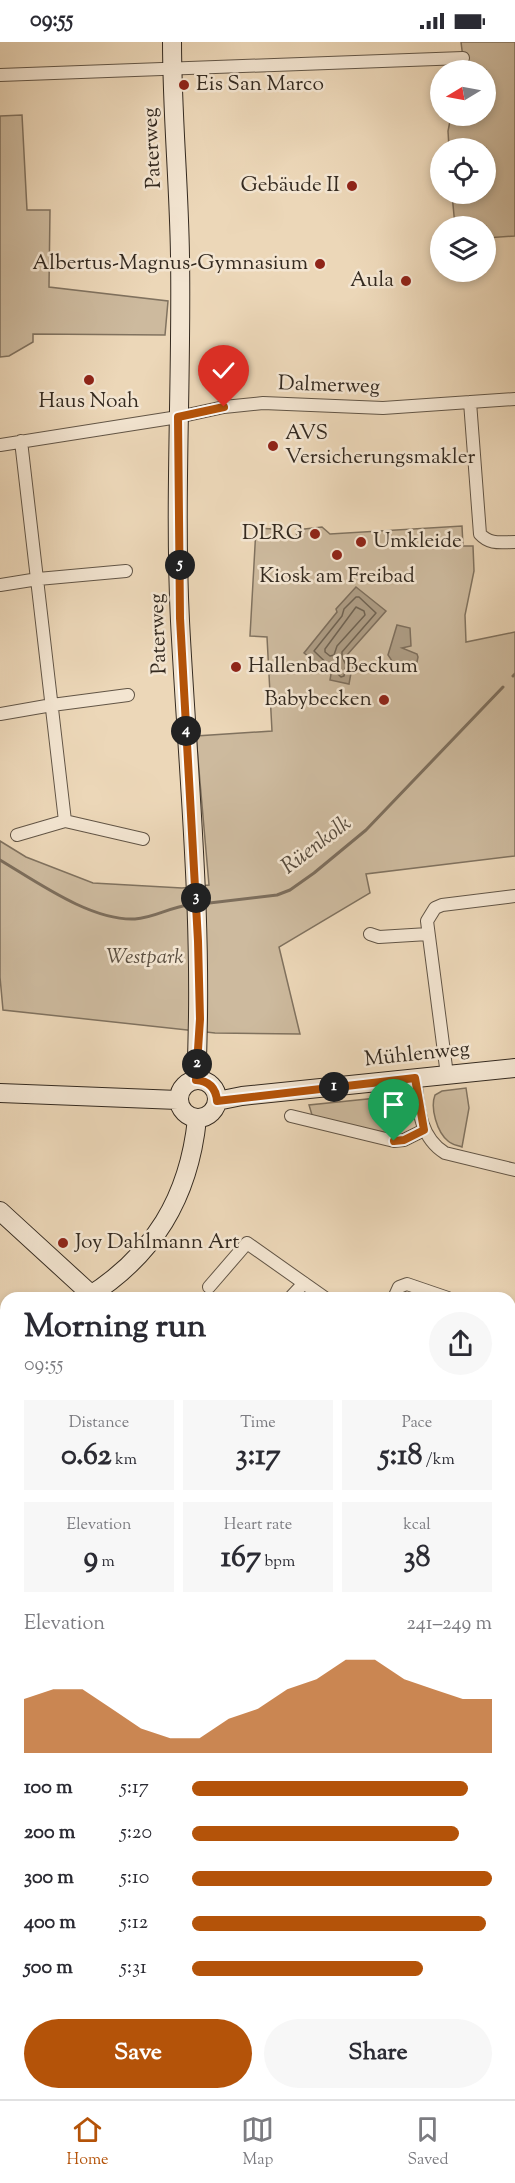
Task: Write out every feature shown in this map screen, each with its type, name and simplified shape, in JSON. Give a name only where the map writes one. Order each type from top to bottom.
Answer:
[{"type":"street","name":"Paterweg","points":[[172,42],[180,256],[178,417],[180,618],[200,1019],[196,1080]]},
{"type":"street","points":[[0,75],[463,58]]},
{"type":"street","name":"Dalmerweg","points":[[0,445],[178,417],[224,407],[263,404],[383,408],[515,399]]},
{"type":"street","points":[[470,402],[480,534],[485,540],[493,543],[515,542]]},
{"type":"street","points":[[21,441],[65,821]]},
{"type":"street","points":[[0,585],[126,571]]},
{"type":"street","points":[[0,714],[128,695]]},
{"type":"street","points":[[17,835],[65,821],[142,839]]},
{"type":"street","points":[[447,1075],[427,921],[435,908],[442,905],[515,896]]},
{"type":"street","points":[[370,934],[379,937],[428,934]]},
{"type":"street","name":"Mühlenweg","points":[[217,1101],[515,1068]]},
{"type":"street","points":[[415,1078],[424,1130],[430,1141],[445,1153],[515,1170]]},
{"type":"street","points":[[196,1080],[209,1083],[214,1088],[217,1101],[213,1112],[197,1119],[191,1118],[182,1111],[178,1100],[181,1089],[196,1080]]},
{"type":"street","points":[[0,1093],[178,1100]]},
{"type":"street","points":[[291,1116],[394,1141],[404,1140],[424,1130]]},
{"type":"street","points":[[96,1292],[135,1261],[163,1224],[181,1191],[197,1119]]},
{"type":"street","points":[[0,1211],[87,1292]]},
{"type":"street","points":[[209,1287],[247,1243],[317,1292]]},
{"type":"street","points":[[296,1292],[304,1283]]},
{"type":"street","points":[[397,1292],[399,1287],[406,1284],[430,1292]]},
{"type":"green space","points":[[461,42],[515,42],[515,236],[496,237],[496,216],[454,216],[453,204],[496,204],[496,138],[448,138],[449,126],[496,126],[496,60],[462,60]]},
{"type":"green space","points":[[22,115],[27,210],[50,210],[49,287],[168,301],[165,335],[33,334],[33,342],[9,356],[0,357],[0,116]]},
{"type":"green space","name":"Westpark","points":[[462,526],[463,546],[473,546],[474,571],[465,615],[466,642],[515,632],[515,856],[366,874],[370,893],[279,947],[300,1034],[215,1033],[3,1010],[0,977],[0,841],[26,857],[93,883],[182,888],[209,885],[196,736],[272,731],[267,637],[250,636],[256,528],[273,529],[273,539],[297,538],[296,530],[322,527],[330,534]]},
{"type":"green space","points":[[466,1088],[469,1108],[462,1147],[444,1137],[438,1126],[433,1106],[435,1095],[442,1091]]},
{"type":"green space","points":[[387,1097],[399,1100],[405,1114],[406,1124],[401,1131],[396,1133],[396,1136],[318,1118],[312,1115],[309,1105]]},
{"type":"water","points":[[356,587],[386,611],[347,655],[353,662],[349,684],[330,680],[331,674],[304,653],[337,612],[336,609]]},
{"type":"water","points":[[397,625],[410,628],[411,646],[402,648],[417,654],[418,657],[417,662],[406,672],[404,670],[400,673],[388,655]]},
{"type":"waterway","name":"Rüenkolk","points":[[201,904],[277,895],[290,890],[314,873],[366,830],[503,687]]},
{"type":"waterway","name":"Rüenkolk","points":[[0,860],[47,889],[101,914],[135,919],[189,905]]},
{"type":"place","name":"Eis San Marco","points":[[184,85]]},
{"type":"place","name":"Gebäude II","points":[[352,186]]},
{"type":"place","name":"Albertus-Magnus-Gymnasium","points":[[320,264]]},
{"type":"place","name":"Aula","points":[[406,281]]},
{"type":"place","name":"Haus Noah","points":[[89,380]]},
{"type":"place","name":"AVS Versicherungsmakler","points":[[273,446]]},
{"type":"place","name":"DLRG","points":[[315,534]]},
{"type":"place","name":"Umkleide","points":[[361,542]]},
{"type":"place","name":"Kiosk am Freibad","points":[[337,555]]},
{"type":"place","name":"Hallenbad Beckum","points":[[236,667]]},
{"type":"place","name":"Babybecken","points":[[384,700]]},
{"type":"place","name":"Joy Dahlmann Art","points":[[63,1243]]},
{"type":"route","points":[[224,407],[178,417],[180,618],[198,941],[200,1019],[196,1080],[209,1083],[214,1088],[217,1101],[242,1096],[415,1078],[424,1130],[404,1140],[394,1141]]}]
